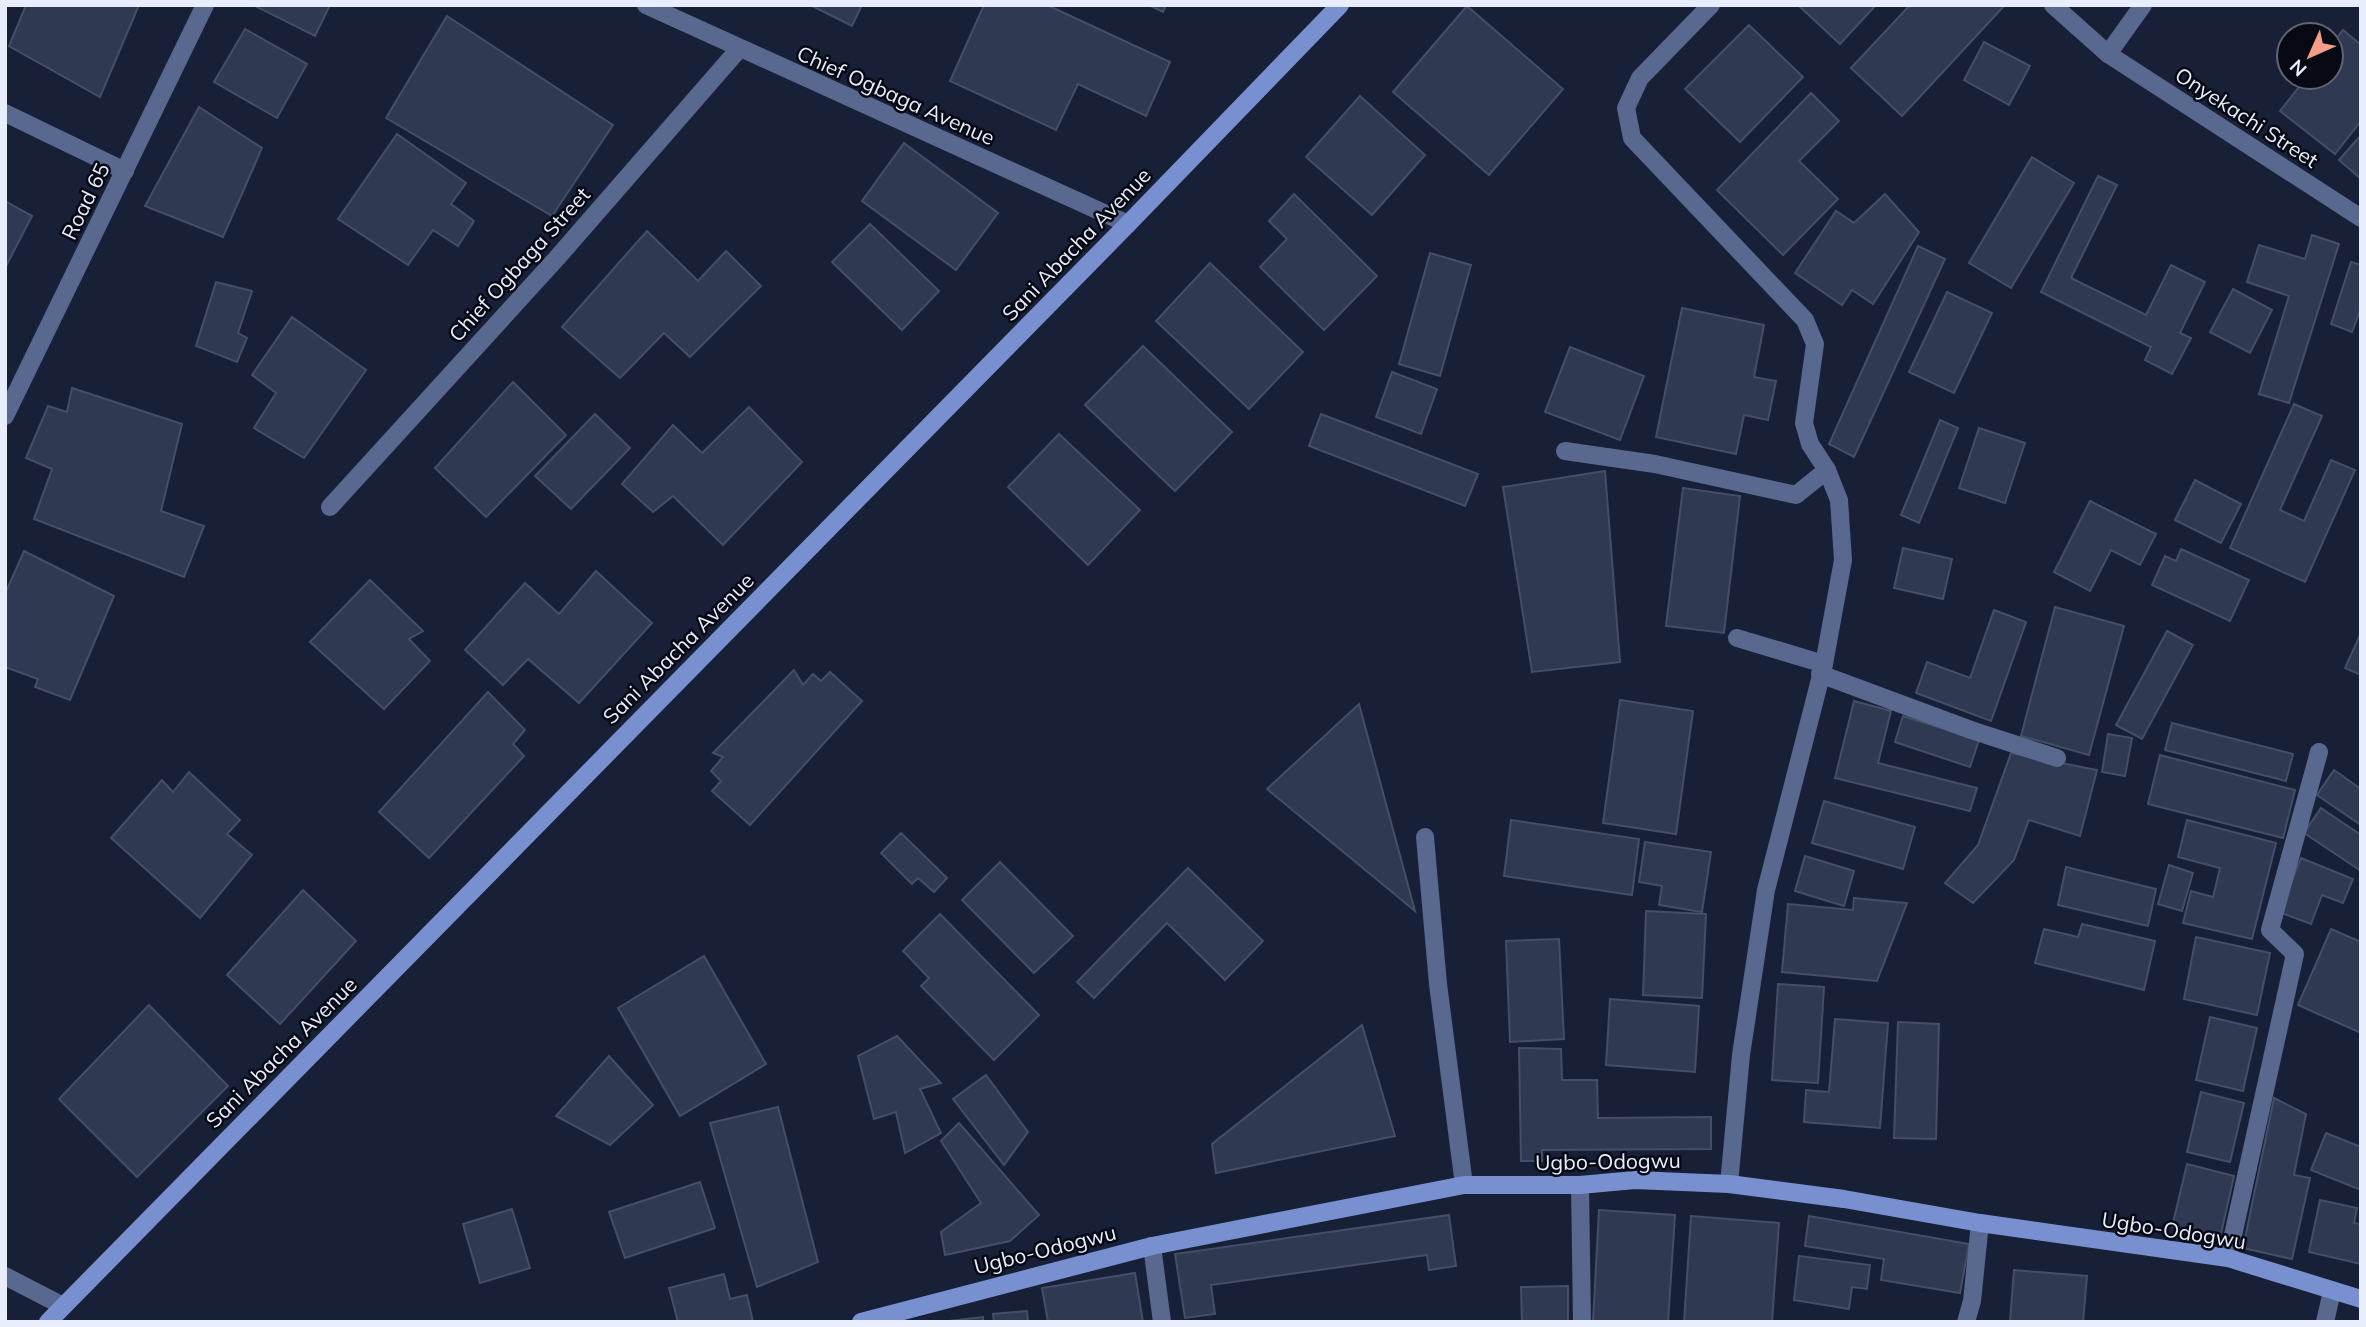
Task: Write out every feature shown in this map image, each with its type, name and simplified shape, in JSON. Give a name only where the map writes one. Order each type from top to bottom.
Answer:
[{"type":"street","name":"Road 65","points":[[5,416],[205,5]]},
{"type":"street","name":"Chief Ogbaga Avenue","points":[[646,5],[1128,224]]},
{"type":"street","name":"Sani Abacha Avenue","points":[[48,1322],[1340,5]]},
{"type":"street","points":[[1710,5],[1640,78],[1626,108],[1632,138],[1805,320],[1815,344],[1804,423],[1810,444],[1827,470],[1839,500],[1843,560],[1822,669],[1766,890],[1741,1055],[1729,1184]]},
{"type":"street","name":"Onyekachi Street","points":[[2053,5],[2108,54],[2361,218]]},
{"type":"street","points":[[2108,54],[2143,5]]},
{"type":"street","name":"Chief Ogbaga Street","points":[[330,506],[557,258],[739,49]]},
{"type":"street","points":[[5,113],[125,171]]},
{"type":"street","points":[[1565,451],[1655,464],[1796,495],[1827,470]]},
{"type":"street","points":[[1737,638],[1822,669],[1971,730],[2057,758]]},
{"type":"street","points":[[2228,1258],[2295,954],[2270,930],[2319,752]]},
{"type":"street","points":[[1425,837],[1438,984],[1464,1185]]},
{"type":"street","name":"Ugbo-Odogwu","points":[[861,1322],[1152,1246],[1464,1185],[1580,1185],[1635,1180],[1729,1184],[1844,1199],[1980,1223],[2228,1258],[2361,1299]]},
{"type":"street","points":[[1580,1185],[1582,1322]]},
{"type":"street","points":[[1966,1322],[1972,1301],[1980,1223]]},
{"type":"street","points":[[1152,1246],[1162,1322]]},
{"type":"street","points":[[5,1276],[63,1306]]},
{"type":"street","points":[[2325,1322],[2332,1291]]},
{"type":"building","points":[[26,5],[139,5],[100,97],[9,46]]},
{"type":"building","points":[[253,5],[330,5],[315,36]]},
{"type":"building","points":[[810,5],[862,5],[852,26]]},
{"type":"building","points":[[984,5],[1047,5],[1170,62],[1146,116],[1078,84],[1056,130],[950,81]]},
{"type":"building","points":[[1149,5],[1166,5],[1163,12]]},
{"type":"building","points":[[1798,5],[1876,5],[1840,44]]},
{"type":"building","points":[[1910,5],[2005,5],[1902,116],[1851,68]]},
{"type":"building","points":[[1467,6],[1563,89],[1489,175],[1393,92]]},
{"type":"building","points":[[447,16],[613,125],[552,216],[386,118]]},
{"type":"building","points":[[1749,25],[1803,77],[1740,142],[1685,89]]},
{"type":"building","points":[[245,29],[307,64],[277,118],[214,82]]},
{"type":"building","points":[[2345,32],[2361,45],[2361,121],[2335,154],[2280,111],[2296,91],[2345,91]]},
{"type":"building","points":[[1984,42],[2030,66],[2009,105],[1964,80]]},
{"type":"building","points":[[1811,93],[1839,121],[1799,161],[1838,199],[1783,255],[1717,190]]},
{"type":"building","points":[[1360,96],[1425,155],[1372,215],[1306,157]]},
{"type":"building","points":[[199,107],[262,148],[223,237],[145,206]]},
{"type":"building","points":[[397,134],[466,183],[451,204],[474,221],[458,246],[433,230],[408,265],[338,219]]},
{"type":"building","points":[[2361,135],[2361,179],[2339,160]]},
{"type":"building","points":[[904,143],[998,213],[956,270],[862,201]]},
{"type":"building","points":[[2032,157],[2074,183],[2011,288],[1969,263]]},
{"type":"building","points":[[2098,176],[2117,185],[2071,278],[2146,315],[2171,265],[2205,282],[2180,333],[2191,338],[2172,374],[2145,360],[2151,347],[2041,292]]},
{"type":"building","points":[[1294,194],[1377,276],[1324,330],[1260,267],[1287,239],[1269,221]]},
{"type":"building","points":[[1885,194],[1919,232],[1873,304],[1852,290],[1842,305],[1795,273],[1836,211],[1854,223]]},
{"type":"building","points":[[5,201],[32,216],[5,268]]},
{"type":"building","points":[[870,224],[939,291],[902,330],[832,262]]},
{"type":"building","points":[[647,231],[698,281],[726,251],[761,286],[690,357],[664,333],[620,378],[562,327]]},
{"type":"building","points":[[2312,235],[2339,244],[2289,403],[2259,394],[2289,296],[2247,282],[2259,245],[2305,259]]},
{"type":"building","points":[[1918,246],[1945,259],[1854,457],[1829,444]]},
{"type":"building","points":[[1430,253],[1471,265],[1440,376],[1399,364]]},
{"type":"building","points":[[2351,262],[2361,265],[2361,308],[2352,332],[2331,324]]},
{"type":"building","points":[[1210,263],[1303,352],[1249,409],[1156,321]]},
{"type":"building","points":[[216,282],[252,291],[238,333],[247,338],[237,362],[196,346]]},
{"type":"building","points":[[2233,289],[2272,310],[2250,353],[2210,332]]},
{"type":"building","points":[[1947,292],[1992,313],[1954,393],[1909,372]]},
{"type":"building","points":[[1682,308],[1764,325],[1754,377],[1776,381],[1768,420],[1744,415],[1736,454],[1656,437]]},
{"type":"building","points":[[292,317],[366,370],[304,458],[254,428],[276,393],[252,375]]},
{"type":"building","points":[[1143,346],[1232,432],[1175,491],[1085,405]]},
{"type":"building","points":[[1570,347],[1644,376],[1620,440],[1545,412]]},
{"type":"building","points":[[1392,372],[1437,389],[1421,434],[1376,417]]},
{"type":"building","points":[[513,382],[566,435],[486,517],[435,468]]},
{"type":"building","points":[[72,388],[182,424],[161,511],[204,526],[184,577],[34,519],[52,469],[26,458],[48,406],[67,412]]},
{"type":"building","points":[[2294,404],[2322,416],[2280,510],[2304,521],[2331,460],[2355,470],[2305,582],[2230,548]]},
{"type":"building","points":[[749,407],[802,462],[723,545],[673,496],[653,512],[622,484],[673,425],[702,453]]},
{"type":"building","points":[[595,414],[630,448],[571,509],[535,476]]},
{"type":"building","points":[[1321,414],[1478,474],[1465,506],[1309,446]]},
{"type":"building","points":[[1940,420],[1958,428],[1919,523],[1901,515]]},
{"type":"building","points":[[1979,428],[2025,443],[2005,503],[1959,488]]},
{"type":"building","points":[[1059,434],[1140,510],[1088,565],[1008,487]]},
{"type":"building","points":[[1605,471],[1620,662],[1532,672],[1503,487]]},
{"type":"building","points":[[2195,480],[2241,504],[2221,543],[2175,520]]},
{"type":"building","points":[[1683,488],[1740,496],[1724,633],[1666,626]]},
{"type":"building","points":[[2090,501],[2156,534],[2140,565],[2111,550],[2090,591],[2054,572]]},
{"type":"building","points":[[1903,548],[1952,559],[1943,599],[1894,588]]},
{"type":"building","points":[[2181,549],[2249,580],[2230,621],[2152,585],[2165,556],[2176,561]]},
{"type":"building","points":[[24,551],[114,596],[70,700],[35,687],[38,679],[5,667],[5,594]]},
{"type":"building","points":[[596,571],[652,623],[579,703],[528,659],[503,685],[465,650],[525,583],[559,614]]},
{"type":"building","points":[[370,580],[423,631],[409,639],[430,661],[384,709],[310,642]]},
{"type":"building","points":[[2055,607],[2124,626],[2089,755],[2021,736]]},
{"type":"building","points":[[1994,610],[2026,622],[1991,721],[1916,693],[1927,662],[1970,678]]},
{"type":"building","points":[[2167,631],[2193,645],[2142,739],[2116,725]]},
{"type":"building","points":[[2361,633],[2361,675],[2345,668]]},
{"type":"building","points":[[794,670],[803,685],[813,674],[821,681],[830,672],[862,701],[750,825],[712,791],[721,781],[711,771],[723,757],[713,753]]},
{"type":"building","points":[[488,692],[525,730],[513,744],[524,756],[429,858],[379,812]]},
{"type":"building","points":[[1620,700],[1693,711],[1676,834],[1603,823]]},
{"type":"building","points":[[1854,701],[1891,711],[1878,763],[1977,788],[1970,811],[1835,778]]},
{"type":"building","points":[[1359,704],[1415,911],[1267,789]]},
{"type":"building","points":[[1903,716],[1979,740],[1970,767],[1895,742]]},
{"type":"building","points":[[2172,723],[2293,754],[2286,781],[2165,750]]},
{"type":"building","points":[[2108,734],[2132,738],[2125,776],[2102,772]]},
{"type":"building","points":[[2011,753],[2097,770],[2080,836],[2029,820],[2014,860],[1973,903],[1945,883],[1978,845]]},
{"type":"building","points":[[2160,755],[2295,790],[2283,838],[2148,804]]},
{"type":"building","points":[[2334,770],[2361,789],[2361,825],[2317,795]]},
{"type":"building","points":[[189,772],[240,820],[227,834],[252,855],[200,918],[111,838],[162,780],[173,792]]},
{"type":"building","points":[[1824,801],[1915,827],[1903,869],[1812,843]]},
{"type":"building","points":[[2321,808],[2361,835],[2361,871],[2304,833]]},
{"type":"building","points":[[1511,820],[1639,839],[1632,895],[1504,876]]},
{"type":"building","points":[[2187,820],[2276,843],[2252,939],[2183,923],[2191,891],[2213,897],[2220,868],[2178,857]]},
{"type":"building","points":[[901,833],[947,878],[934,892],[918,878],[912,884],[881,853]]},
{"type":"building","points":[[1645,842],[1711,852],[1702,912],[1659,905],[1662,886],[1639,882]]},
{"type":"building","points":[[1805,856],[1854,871],[1844,906],[1795,891]]},
{"type":"building","points":[[2301,858],[2353,879],[2343,903],[2322,895],[2311,924],[2279,912]]},
{"type":"building","points":[[1000,862],[1073,936],[1034,973],[962,900]]},
{"type":"building","points":[[2169,865],[2193,873],[2182,911],[2158,904]]},
{"type":"building","points":[[2066,867],[2156,889],[2148,926],[2058,905]]},
{"type":"building","points":[[1188,868],[1263,941],[1225,980],[1167,923],[1094,998],[1077,982]]},
{"type":"building","points":[[303,890],[356,941],[280,1024],[227,975]]},
{"type":"building","points":[[1854,898],[1907,903],[1877,981],[1782,972],[1788,904],[1853,910]]},
{"type":"building","points":[[1646,911],[1706,914],[1702,998],[1643,995]]},
{"type":"building","points":[[940,914],[1039,1015],[994,1060],[921,986],[929,978],[903,951]]},
{"type":"building","points":[[2082,924],[2155,941],[2144,990],[2035,963],[2044,929],[2078,937]]},
{"type":"building","points":[[2331,929],[2361,942],[2361,1033],[2298,1005]]},
{"type":"building","points":[[2196,937],[2270,953],[2257,1015],[2184,999]]},
{"type":"building","points":[[1559,939],[1564,1039],[1510,1042],[1506,941]]},
{"type":"building","points":[[704,956],[766,1064],[680,1116],[618,1008]]},
{"type":"building","points":[[1778,984],[1824,987],[1818,1083],[1772,1080]]},
{"type":"building","points":[[1610,999],[1699,1006],[1695,1072],[1606,1065]]},
{"type":"building","points":[[149,1005],[228,1086],[137,1177],[59,1099]]},
{"type":"building","points":[[2210,1017],[2257,1028],[2243,1091],[2196,1080]]},
{"type":"building","points":[[1835,1019],[1888,1023],[1880,1128],[1804,1122],[1806,1090],[1829,1092]]},
{"type":"building","points":[[1898,1022],[1939,1024],[1936,1139],[1894,1138]]},
{"type":"building","points":[[1362,1025],[1395,1136],[1216,1173],[1212,1144]]},
{"type":"building","points":[[897,1036],[941,1083],[920,1089],[941,1133],[905,1153],[896,1112],[874,1119],[858,1056]]},
{"type":"building","points":[[1519,1048],[1561,1049],[1562,1080],[1597,1080],[1598,1118],[1711,1117],[1711,1149],[1542,1150],[1542,1161],[1521,1161]]},
{"type":"building","points":[[609,1056],[653,1105],[610,1145],[556,1116]]},
{"type":"building","points":[[986,1075],[1028,1132],[1004,1165],[953,1099]]},
{"type":"building","points":[[2201,1092],[2244,1103],[2230,1162],[2187,1152]]},
{"type":"building","points":[[2274,1098],[2306,1114],[2294,1175],[2310,1178],[2292,1259],[2243,1248]]},
{"type":"building","points":[[778,1107],[818,1262],[757,1287],[710,1123]]},
{"type":"building","points":[[959,1123],[1039,1215],[1010,1241],[945,1255],[941,1232],[981,1203],[941,1141]]},
{"type":"building","points":[[2326,1133],[2361,1147],[2361,1190],[2311,1170]]},
{"type":"building","points":[[2187,1164],[2234,1176],[2220,1238],[2172,1227]]},
{"type":"building","points":[[700,1182],[715,1228],[625,1258],[609,1212]]},
{"type":"building","points":[[2320,1200],[2357,1208],[2354,1223],[2361,1224],[2361,1264],[2309,1252]]},
{"type":"building","points":[[512,1209],[530,1268],[480,1283],[463,1224]]},
{"type":"building","points":[[1599,1210],[1675,1215],[1668,1322],[1593,1322]]},
{"type":"building","points":[[1449,1215],[1456,1266],[1429,1270],[1427,1255],[1211,1285],[1215,1314],[1185,1318],[1175,1254]]},
{"type":"building","points":[[1691,1216],[1779,1223],[1772,1322],[1684,1322]]},
{"type":"building","points":[[1809,1216],[1969,1244],[1960,1293],[1881,1280],[1884,1259],[1805,1246]]},
{"type":"building","points":[[1799,1256],[1870,1265],[1867,1289],[1852,1287],[1849,1309],[1794,1300]]},
{"type":"building","points":[[2014,1270],[2087,1276],[2083,1322],[2010,1322]]},
{"type":"building","points":[[1135,1273],[1143,1322],[1048,1322],[1042,1288]]},
{"type":"building","points":[[724,1274],[730,1299],[747,1295],[753,1322],[678,1322],[669,1288]]},
{"type":"building","points":[[1568,1286],[1568,1322],[1522,1322],[1521,1287]]},
{"type":"building","points":[[1027,1311],[1028,1322],[994,1322],[993,1314]]},
{"type":"building","points":[[983,1317],[983,1322],[949,1321]]}]
